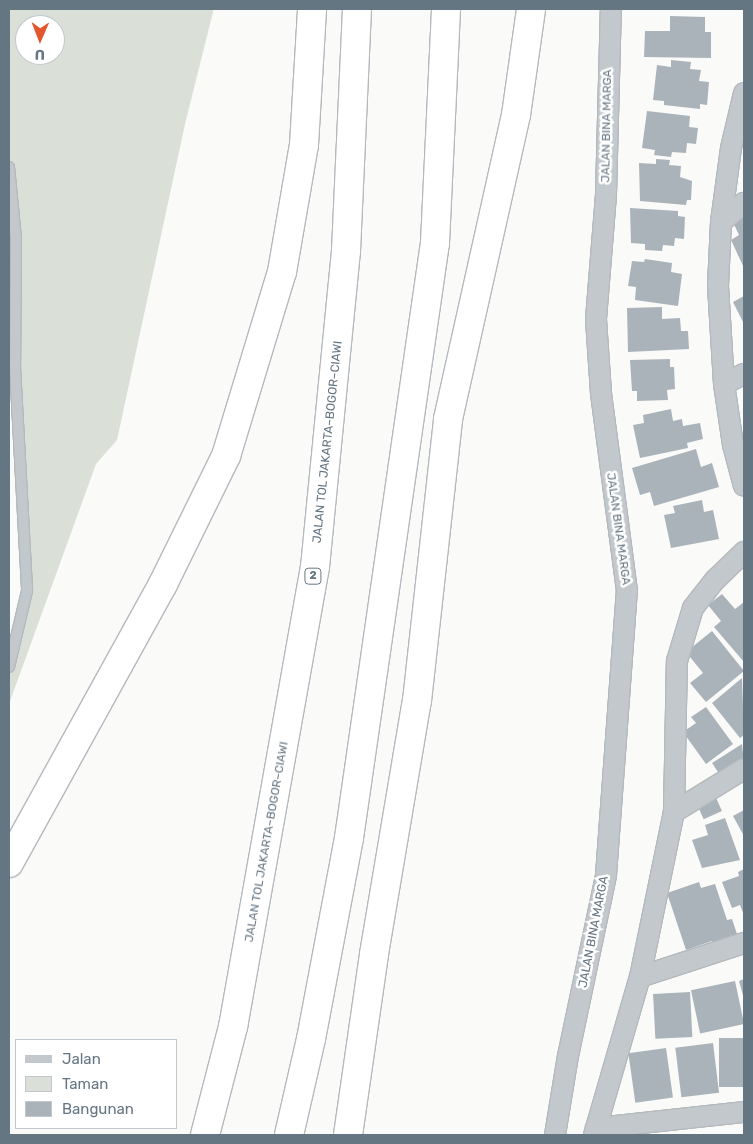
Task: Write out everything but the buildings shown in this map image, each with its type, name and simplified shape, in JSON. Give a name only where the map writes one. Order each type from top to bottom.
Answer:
[{"type":"highway","points":[[9,863],[163,584],[226,456],[282,272],[304,145],[312,9]]},
{"type":"highway","name":"JALAN TOL JAKARTA–BOGOR–CIAWI","points":[[205,1135],[233,1027],[315,567],[332,418],[346,251],[357,9]]},
{"type":"highway","points":[[289,1135],[311,1039],[349,838],[435,243],[446,9]]},
{"type":"highway","points":[[348,1135],[374,954],[417,701],[448,420],[516,115],[531,9]]},
{"type":"street","name":"JALAN BINA MARGA","points":[[555,1135],[568,1056],[606,875],[627,591],[601,393],[596,319],[606,194],[611,9]]},
{"type":"street","points":[[744,93],[731,148],[721,222],[718,286],[724,384],[732,446],[744,486]]},
{"type":"street","points":[[721,222],[744,202]]},
{"type":"street","points":[[724,384],[744,374]]},
{"type":"street","points":[[744,552],[716,579],[693,608],[677,661],[674,812],[640,977],[595,1132],[744,1112]]},
{"type":"street","points":[[674,812],[744,769]]},
{"type":"street","points":[[640,977],[744,944]]},
{"type":"lane","points":[[9,167],[16,238],[15,368],[27,592],[9,667]]},
{"type":"green space","points":[[9,9],[213,9],[185,124],[117,440],[96,464],[9,704],[9,665],[27,591],[15,367],[16,238],[9,187]]}]
